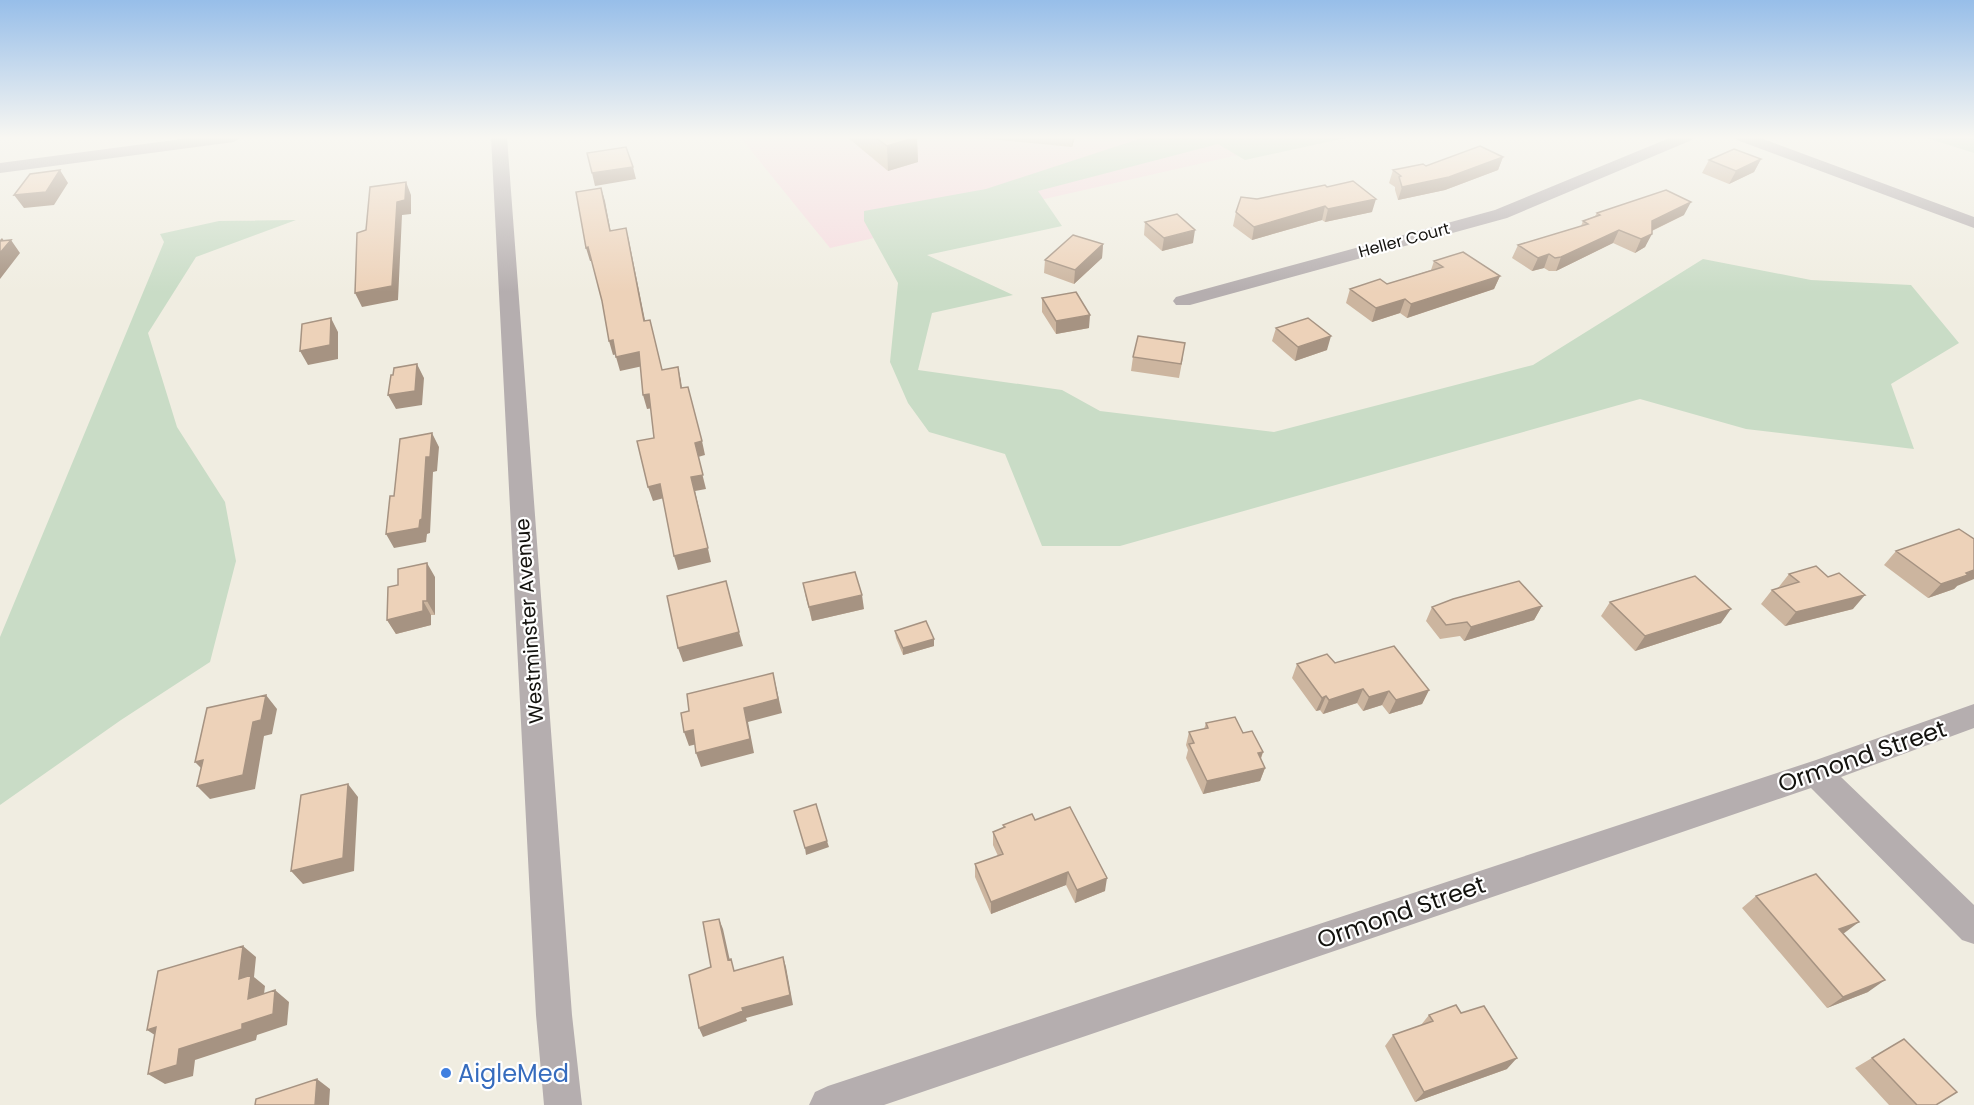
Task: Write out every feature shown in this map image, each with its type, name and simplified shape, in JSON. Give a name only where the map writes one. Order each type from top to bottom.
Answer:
[{"type":"street","name":"Westminster Avenue","points":[[502,189],[552,993],[564,1105]]},
{"type":"street","name":"Heller Court","points":[[1183,301],[1501,214],[1562,189]]},
{"type":"street","points":[[1882,189],[1974,223]]},
{"type":"street","name":"Ormond Street","points":[[828,1105],[1816,773],[1974,716]]},
{"type":"street","points":[[1816,773],[1974,928]]},
{"type":"shaded area","points":[[782,189],[1091,189],[830,248]]},
{"type":"green space","points":[[986,189],[1047,189],[1038,191],[1062,226],[927,255],[1013,295],[932,313],[918,370],[1062,390],[1100,411],[1274,432],[1533,365],[1703,259],[1811,280],[1911,285],[1959,343],[1891,384],[1914,449],[1746,429],[1640,399],[1120,546],[1042,546],[1005,454],[929,432],[908,403],[890,362],[898,283],[864,221],[864,211]]},
{"type":"green space","points":[[296,220],[196,257],[148,333],[177,427],[225,502],[236,561],[210,662],[121,720],[0,805],[0,637],[164,242],[160,234],[219,221]]},
{"type":"building","points":[[19,189],[48,189],[46,192],[14,195]]},
{"type":"building","points":[[370,189],[406,189],[405,200],[397,202],[392,286],[355,293],[357,233],[366,230]]},
{"type":"building","points":[[601,189],[610,231],[626,228],[644,321],[650,320],[662,370],[678,367],[681,388],[688,387],[702,441],[695,443],[703,475],[691,477],[708,548],[674,556],[660,484],[648,487],[637,441],[654,438],[649,394],[643,395],[639,352],[616,357],[613,340],[609,341],[602,301],[588,247],[586,248],[576,192]]},
{"type":"building","points":[[1308,189],[1363,189],[1376,199],[1328,209],[1325,206],[1254,227],[1236,212],[1241,197],[1257,199]]},
{"type":"building","points":[[1666,190],[1691,202],[1652,221],[1652,234],[1641,239],[1619,230],[1555,258],[1549,254],[1538,258],[1518,245],[1588,224],[1583,221],[1600,215],[1597,213]]},
{"type":"building","points":[[1177,214],[1195,230],[1164,238],[1145,222]]},
{"type":"building","points":[[1073,235],[1103,244],[1075,270],[1045,260]]},
{"type":"building","points":[[11,240],[0,253],[0,241]]},
{"type":"building","points":[[1463,252],[1500,276],[1411,304],[1405,299],[1376,308],[1350,289],[1380,279],[1387,284],[1443,267],[1434,261]]},
{"type":"building","points":[[1076,292],[1090,315],[1056,321],[1042,298]]},
{"type":"building","points":[[331,318],[330,345],[300,351],[302,324]]},
{"type":"building","points":[[1308,318],[1331,336],[1298,347],[1276,328]]},
{"type":"building","points":[[1138,336],[1185,343],[1181,364],[1133,357]]},
{"type":"building","points":[[417,364],[415,391],[388,395],[394,368]]},
{"type":"building","points":[[432,433],[430,457],[426,457],[422,519],[419,528],[386,534],[390,496],[394,496],[400,439]]},
{"type":"building","points":[[1959,529],[1974,539],[1974,570],[1966,573],[1968,575],[1941,584],[1896,551]]},
{"type":"building","points":[[427,563],[427,601],[423,601],[423,611],[387,620],[388,587],[398,585],[398,569]]},
{"type":"building","points":[[1816,566],[1828,577],[1839,573],[1865,595],[1796,612],[1772,590],[1799,582],[1789,574]]},
{"type":"building","points":[[855,572],[862,595],[809,607],[803,583]]},
{"type":"building","points":[[1695,576],[1731,609],[1645,636],[1610,602]]},
{"type":"building","points":[[726,581],[739,632],[678,648],[667,596]]},
{"type":"building","points":[[1519,581],[1542,606],[1471,627],[1467,622],[1446,625],[1432,607],[1453,599]]},
{"type":"building","points":[[926,621],[934,639],[903,648],[895,631]]},
{"type":"building","points":[[1394,646],[1429,690],[1396,700],[1389,691],[1369,697],[1363,689],[1329,700],[1326,696],[1322,698],[1297,664],[1327,654],[1335,663]]},
{"type":"building","points":[[773,673],[778,699],[744,708],[750,739],[696,753],[693,730],[684,732],[681,713],[689,711],[687,694]]},
{"type":"building","points":[[266,695],[261,720],[253,722],[243,775],[197,786],[203,760],[195,762],[207,708]]},
{"type":"building","points":[[1235,717],[1243,733],[1252,731],[1263,752],[1258,753],[1265,768],[1207,781],[1189,744],[1194,743],[1189,732],[1208,728],[1206,723]]},
{"type":"building","points":[[348,784],[343,858],[291,871],[301,795]]},
{"type":"building","points":[[816,804],[827,841],[805,848],[794,811]]},
{"type":"building","points":[[1070,807],[1107,878],[1077,890],[1068,872],[991,902],[975,864],[1003,854],[993,832],[1005,827],[1003,825],[1032,814],[1035,820]]},
{"type":"building","points":[[1816,874],[1859,922],[1839,929],[1885,980],[1843,997],[1756,896]]},
{"type":"building","points":[[719,919],[728,960],[731,959],[734,971],[783,957],[790,995],[742,1008],[743,1011],[699,1028],[689,975],[711,967],[703,922]]},
{"type":"building","points":[[243,946],[239,979],[251,975],[248,999],[275,990],[273,1014],[242,1024],[242,1029],[179,1049],[177,1065],[148,1074],[156,1027],[147,1030],[158,971]]},
{"type":"building","points":[[1456,1005],[1461,1013],[1484,1006],[1517,1058],[1424,1092],[1393,1035],[1433,1021],[1429,1015]]},
{"type":"building","points":[[1904,1039],[1957,1092],[1936,1105],[1917,1105],[1872,1058]]},
{"type":"building","points":[[317,1079],[315,1105],[255,1105],[256,1099]]},
{"type":"place","name":"AigleMed","points":[[446,1073]]}]
